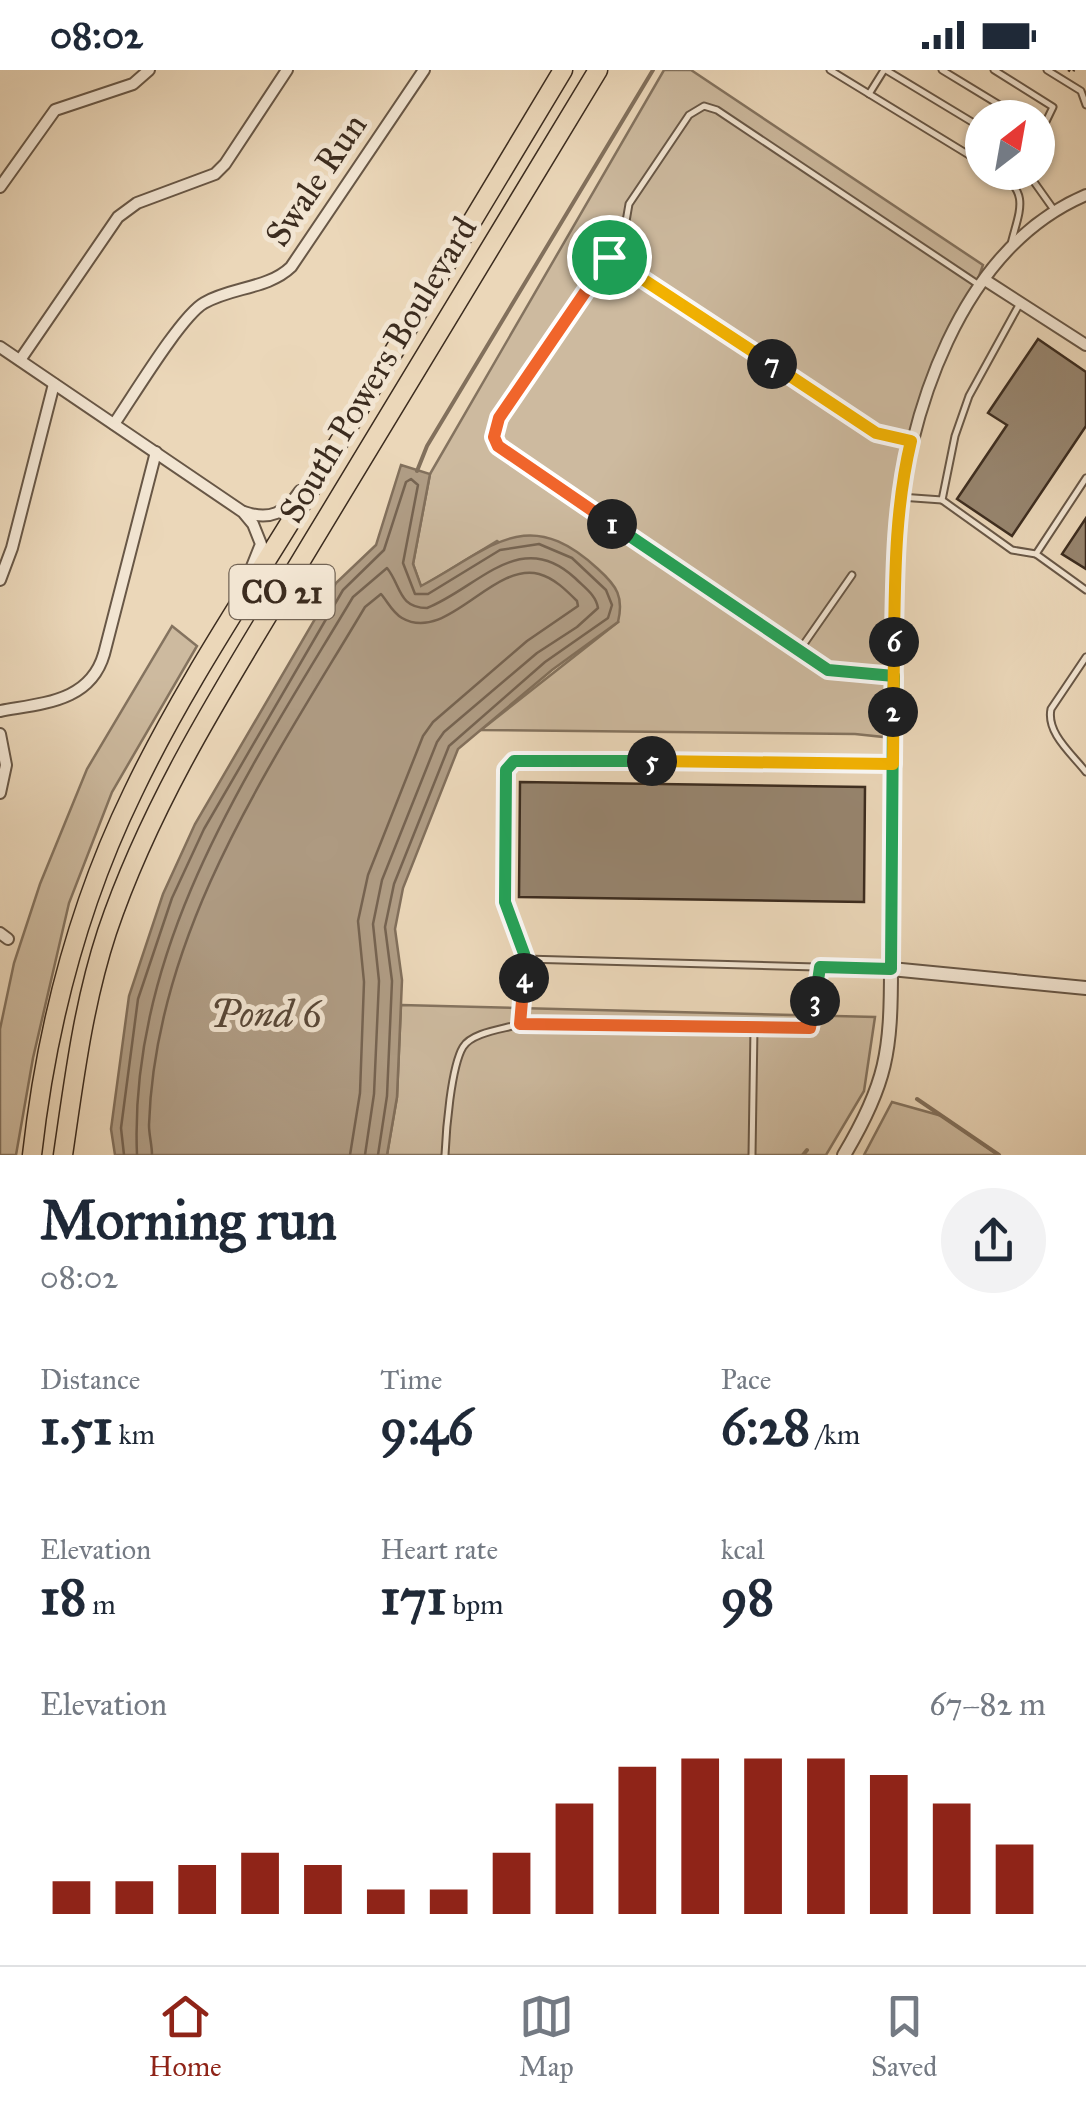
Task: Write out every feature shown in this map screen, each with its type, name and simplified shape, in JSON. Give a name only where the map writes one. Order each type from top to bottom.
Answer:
[{"type":"highway","name":"South Powers Boulevard","points":[[32,1155],[62,986],[84,914],[132,794],[203,666],[563,70]]},
{"type":"highway","name":"South Powers Boulevard","points":[[64,1155],[76,1062],[108,931],[143,841],[177,772],[598,70]]},
{"type":"highway","points":[[22,1155],[34,1085],[62,986]]},
{"type":"highway","points":[[72,1155],[76,1062]]},
{"type":"street","points":[[0,187],[55,110],[133,84],[149,70]]},
{"type":"street","points":[[20,360],[118,216],[138,203],[215,174],[288,70]]},
{"type":"street","name":"Swale Run","points":[[114,424],[196,308],[218,296],[282,276],[291,267],[424,70]]},
{"type":"street","points":[[844,1155],[866,1119],[881,1082],[889,1044],[896,542],[911,441],[938,364],[983,283],[1026,231],[1054,210],[1086,195]]},
{"type":"street","points":[[983,283],[1021,302],[1086,345]]},
{"type":"street","points":[[0,346],[243,512],[258,534],[259,554],[203,666]]},
{"type":"street","points":[[0,580],[12,548],[54,384]]},
{"type":"street","points":[[243,512],[269,517],[290,506],[356,413]]},
{"type":"street","points":[[0,711],[74,694],[94,678],[104,654],[156,452]]},
{"type":"street","points":[[0,734],[6,766],[0,793]]},
{"type":"street","points":[[891,969],[1086,990]]},
{"type":"lane","points":[[830,70],[965,153]]},
{"type":"lane","points":[[870,94],[885,70],[965,118]]},
{"type":"lane","points":[[942,70],[991,100]]},
{"type":"lane","points":[[994,70],[1043,100]]},
{"type":"lane","points":[[1046,70],[1081,91],[1086,105]]},
{"type":"lane","points":[[1081,91],[1086,83]]},
{"type":"lane","points":[[894,676],[835,673],[498,446],[494,437],[499,418],[624,232],[629,204],[689,115],[704,106],[717,110],[983,283]]},
{"type":"lane","points":[[1010,247],[1020,204],[1017,190]]},
{"type":"lane","points":[[1040,190],[1054,210]]},
{"type":"lane","points":[[609,257],[876,433],[911,441]]},
{"type":"lane","points":[[942,500],[955,436],[970,396],[1021,302]]},
{"type":"lane","points":[[1036,554],[1086,478]]},
{"type":"lane","points":[[900,496],[942,500],[1012,550],[1036,554],[1086,590]]},
{"type":"lane","points":[[799,651],[852,575]]},
{"type":"lane","points":[[1086,657],[1050,717],[1051,728],[1086,772]]},
{"type":"lane","points":[[520,1024],[526,959],[505,902],[506,770],[514,761],[893,764]]},
{"type":"lane","points":[[526,959],[891,969]]},
{"type":"lane","points":[[445,1155],[446,1116],[463,1047],[473,1038],[520,1024],[810,1028],[820,967]]},
{"type":"lane","points":[[752,1155],[754,1028]]},
{"type":"path","points":[[1068,70],[1074,70]]},
{"type":"shaded area","points":[[664,70],[691,70],[983,265],[969,305],[938,364],[900,496],[884,737],[481,730],[618,622],[497,541],[421,587],[413,564],[430,474]]},
{"type":"shaded area","points":[[172,626],[197,646],[112,792],[69,903],[33,1058],[16,1155],[0,1155],[0,1029],[14,963],[40,884],[87,769]]},
{"type":"shaded area","points":[[401,1005],[875,1017],[864,1091],[826,1155],[387,1155],[397,1097]]},
{"type":"shaded area","points":[[892,1102],[942,1116],[998,1155],[864,1155]]},
{"type":"water","name":"Pond 6","points":[[401,465],[430,474],[413,564],[421,586],[508,539],[529,535],[550,538],[573,549],[610,581],[619,599],[618,622],[552,670],[458,749],[403,888],[395,929],[402,980],[397,1097],[387,1155],[115,1155],[111,1129],[129,996],[163,894],[195,824],[336,583],[376,545]]},
{"type":"building","points":[[1038,339],[1086,372],[1086,426],[1012,536],[957,499],[1007,425],[988,413]]},
{"type":"building","points":[[1086,518],[1086,569],[1062,554]]},
{"type":"building","points":[[520,782],[865,787],[864,902],[519,897]]},
{"type":"waterway","points":[[417,471],[427,446],[653,70]]},
{"type":"waterway","points":[[917,1099],[999,1155]]},
{"type":"waterway","points":[[803,1155],[807,1150]]},
{"type":"route","points":[[609,257],[499,418],[494,429],[498,446],[828,670],[894,676],[893,764],[891,947],[891,969],[820,967],[810,1028],[520,1024],[526,959],[505,902],[506,770],[514,761],[893,764],[896,542],[911,441],[876,433],[609,257]]}]
